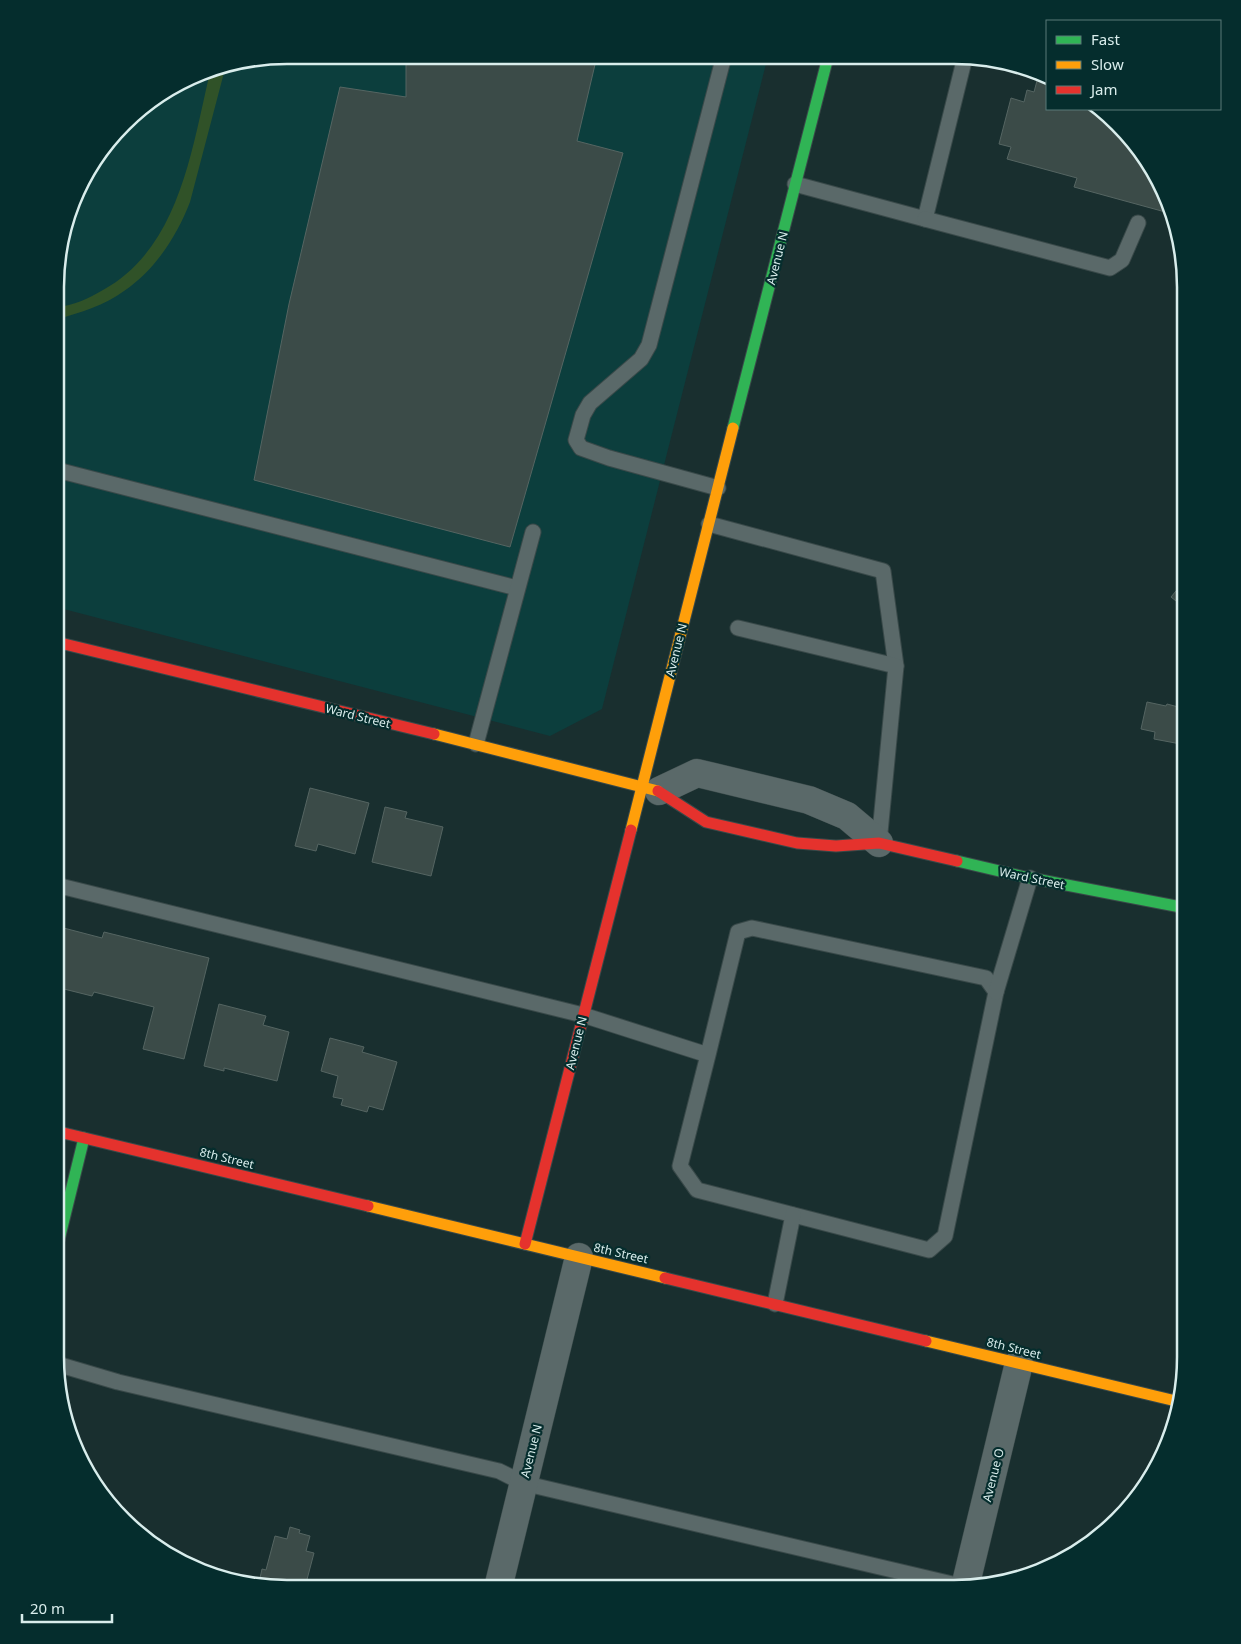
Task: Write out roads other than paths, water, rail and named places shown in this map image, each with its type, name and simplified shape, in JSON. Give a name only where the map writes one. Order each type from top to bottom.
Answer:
[{"type":"street","name":"Avenue N","points":[[525,1244],[583,1014],[651,789],[708,524],[826,64]]},
{"type":"street","name":"Ward Street","points":[[64,644],[476,744],[651,789],[706,822],[797,842],[836,846],[879,843],[1030,878],[1177,906]]},
{"type":"street","name":"Ward Street","points":[[651,789],[697,773],[809,800],[847,816],[879,843]]},
{"type":"street","name":"8th Street","points":[[64,1133],[1173,1400]]},
{"type":"street","points":[[64,1219],[84,1138]]},
{"type":"street","name":"Avenue N","points":[[500,1580],[579,1257]]},
{"type":"street","name":"Avenue O","points":[[967,1580],[1020,1363]]},
{"type":"lane","points":[[718,488],[609,458],[581,448],[576,440],[583,415],[590,403],[641,359],[649,345],[722,64]]},
{"type":"lane","points":[[925,219],[963,64]]},
{"type":"lane","points":[[796,184],[1110,268],[1122,260],[1138,224]]},
{"type":"lane","points":[[64,472],[517,588]]},
{"type":"lane","points":[[708,524],[883,571],[896,666],[879,843]]},
{"type":"lane","points":[[476,744],[533,532]]},
{"type":"lane","points":[[738,628],[896,666]]},
{"type":"lane","points":[[996,992],[986,978],[752,928],[738,932],[680,1166],[697,1190],[929,1250],[945,1236],[996,992],[1030,878]]},
{"type":"lane","points":[[64,887],[583,1014],[708,1055]]},
{"type":"lane","points":[[775,1304],[793,1215]]},
{"type":"lane","points":[[64,1366],[118,1382],[499,1471],[523,1483],[935,1580]]}]
